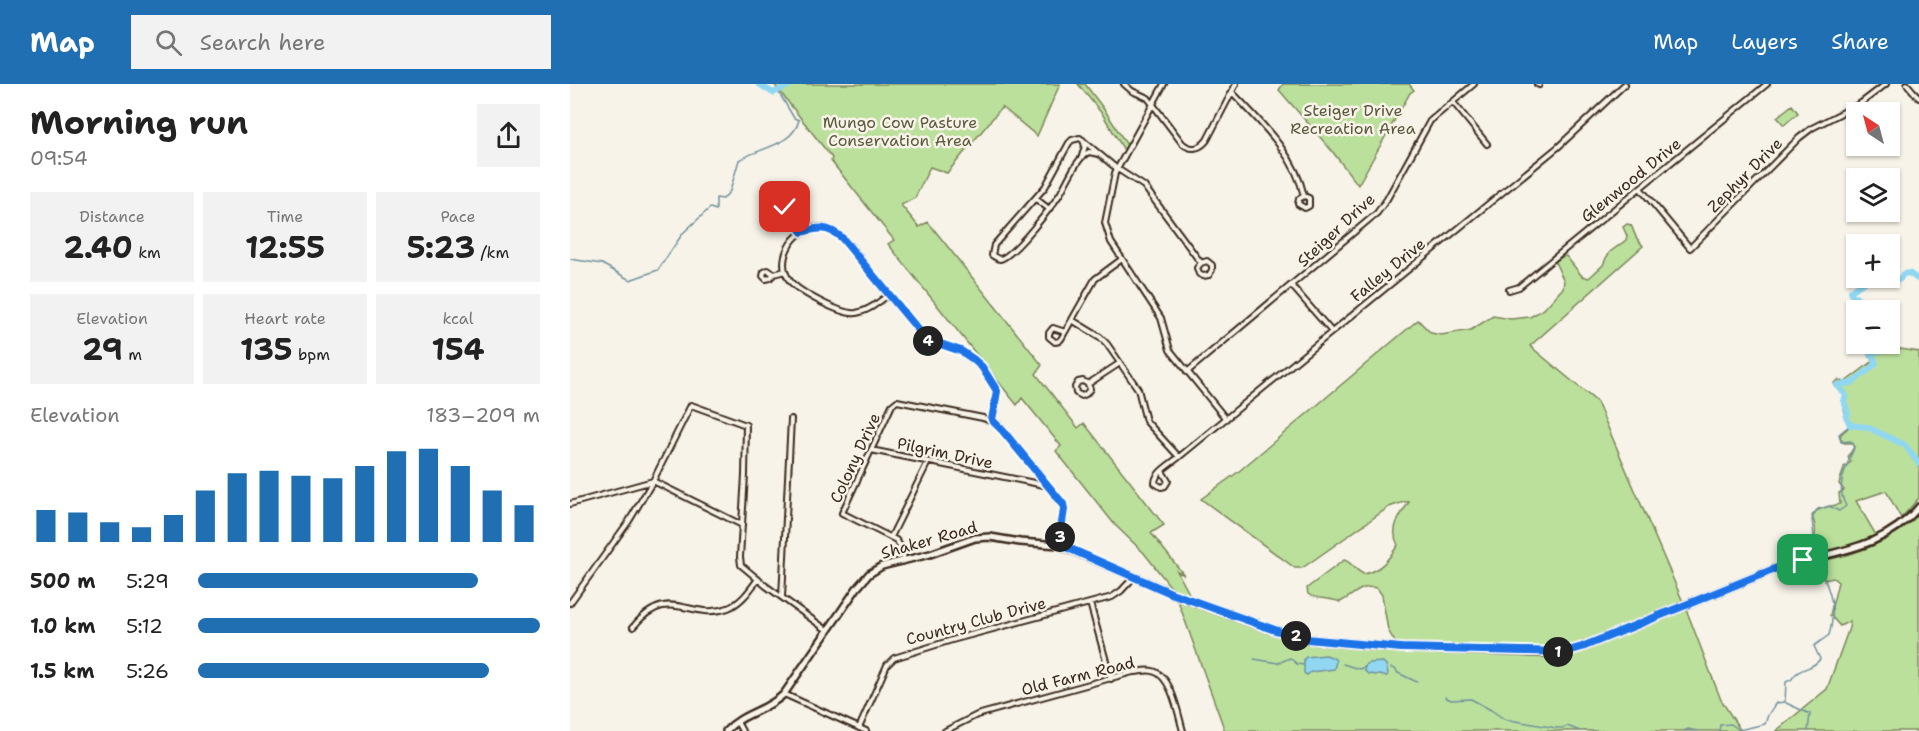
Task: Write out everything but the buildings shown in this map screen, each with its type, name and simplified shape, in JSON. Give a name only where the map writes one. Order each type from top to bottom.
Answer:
[{"type":"street","points":[[1124,84],[1132,91],[1146,97],[1182,143],[1187,147],[1197,148],[1207,140],[1236,84]]},
{"type":"street","points":[[1164,84],[1116,168],[1105,223],[1108,238],[1164,324],[1170,350],[1226,419]]},
{"type":"street","name":"Steiger Drive","points":[[1187,372],[1377,213],[1430,121],[1473,84]]},
{"type":"street","name":"Falley Drive","points":[[1162,471],[1558,147],[1625,84]]},
{"type":"street","name":"Glenwood Drive","points":[[1509,290],[1519,287],[1767,84]]},
{"type":"street","name":"Zephyr Drive","points":[[1640,188],[1690,248],[1799,138],[1812,128],[1861,103],[1886,84]]},
{"type":"street","points":[[1907,84],[1919,98]]},
{"type":"street","points":[[1232,92],[1286,154],[1299,179],[1304,196]]},
{"type":"street","points":[[1453,102],[1487,144]]},
{"type":"street","points":[[1083,140],[1085,146],[1082,157],[1038,223],[1007,255],[998,259],[992,255],[994,245],[1036,199],[1070,143],[1076,138],[1083,140],[1149,192],[1200,262]]},
{"type":"street","points":[[1082,157],[1089,152],[1099,154]]},
{"type":"street","points":[[1036,199],[1049,209]]},
{"type":"street","points":[[792,218],[802,232]]},
{"type":"street","points":[[888,295],[865,310],[845,313],[795,286],[788,279],[784,259],[787,249],[802,232],[823,227],[836,233],[849,245],[926,339],[961,351],[982,367],[997,391],[992,420],[1049,486],[1064,507],[1059,544]]},
{"type":"street","points":[[1065,332],[1095,279],[1122,259]]},
{"type":"street","points":[[1207,261],[1211,264],[1210,274],[1205,276],[1199,274],[1197,268],[1200,262],[1207,261]]},
{"type":"street","points":[[774,274],[785,271]]},
{"type":"street","points":[[1292,286],[1332,332]]},
{"type":"street","points":[[1072,320],[1100,337],[1138,389],[1146,421],[1179,457]]},
{"type":"street","points":[[1088,384],[1120,363]]},
{"type":"street","name":"Colony Drive","points":[[891,537],[842,513],[892,405],[897,400],[992,420]]},
{"type":"street","points":[[570,603],[629,521],[691,405],[746,425],[740,561],[743,568],[827,630]]},
{"type":"street","points":[[782,598],[791,419]]},
{"type":"street","name":"Pilgrim Drive","points":[[871,450],[1049,486]]},
{"type":"street","points":[[904,560],[899,543],[891,537],[928,462]]},
{"type":"street","points":[[570,504],[652,481],[742,525]]},
{"type":"street","name":"Shaker Road","points":[[726,731],[736,721],[771,705],[784,694],[827,630],[869,574],[882,566],[930,554],[981,537],[1059,544],[1200,604],[1307,639],[1401,648],[1545,653],[1565,652],[1582,647],[1777,568],[1816,557],[1846,552],[1881,538],[1900,525],[1919,507]]},
{"type":"street","name":"Country Club Drive","points":[[859,728],[887,665],[894,658],[1090,603],[1116,594],[1134,576]]},
{"type":"street","points":[[633,627],[651,610],[668,604],[712,611],[728,608],[746,594],[758,579]]},
{"type":"street","points":[[1090,603],[1111,679]]},
{"type":"street","name":"Old Farm Road","points":[[945,731],[977,715],[1133,672],[1149,670],[1156,672],[1168,684],[1183,731]]},
{"type":"street","points":[[784,694],[866,731]]},
{"type":"street","points":[[736,721],[742,731]]},
{"type":"green space","name":"Mungo Cow Pasture Conservation Area","points":[[774,84],[1060,84],[1037,136],[1002,107],[947,173],[930,167],[915,198],[901,205],[919,227],[928,222],[1042,365],[1036,374],[1078,428],[1084,423],[1164,525],[1151,533],[1184,575],[1177,571],[1191,597],[1173,590],[1144,553],[1115,525],[1056,451],[1061,446],[1022,398],[1017,405],[888,244],[894,240]]},
{"type":"green space","points":[[1078,84],[1085,84],[1106,112],[1127,145],[1124,150],[1103,115]]},
{"type":"green space","name":"Steiger Drive Recreation Area","points":[[1283,84],[1409,84],[1414,90],[1410,93],[1358,185],[1279,90]]},
{"type":"green space","points":[[1792,105],[1798,113],[1784,125],[1777,117]]},
{"type":"green space","points":[[1627,224],[1631,225],[1643,246],[1530,346],[1597,402],[1686,609],[1721,700],[1741,731],[1225,731],[1178,601],[1268,633],[1316,645],[1395,652],[1396,644],[1388,630],[1382,595],[1377,588],[1362,589],[1340,602],[1311,596],[1307,588],[1344,560],[1364,574],[1384,564],[1398,545],[1395,528],[1409,502],[1389,507],[1302,568],[1295,568],[1201,499],[1238,472],[1418,320],[1431,333],[1441,335],[1471,330],[1493,316],[1511,319],[1530,317],[1544,309],[1563,288],[1564,281],[1555,262],[1566,256],[1582,276],[1589,278],[1603,265],[1610,252],[1626,240],[1627,236],[1623,227]]},
{"type":"green space","points":[[1900,349],[1919,352],[1919,498],[1901,518],[1886,491],[1856,501],[1876,535],[1832,552],[1815,554],[1815,528],[1812,516],[1818,509],[1840,504],[1839,493],[1844,490],[1839,482],[1844,467],[1851,462],[1848,457],[1854,447],[1853,443],[1844,443],[1840,438],[1850,426],[1844,410],[1844,394],[1834,383],[1838,380],[1845,382],[1873,361],[1868,355],[1900,354]]},
{"type":"green space","points":[[1919,511],[1919,731],[1776,731],[1827,689],[1849,628],[1850,621],[1840,626],[1830,615],[1838,582],[1833,578],[1824,580],[1823,569],[1818,561],[1860,551],[1886,539],[1909,522]]},
{"type":"water","points":[[1326,655],[1336,661],[1334,669],[1311,672],[1307,675],[1304,673],[1306,657]]},
{"type":"water","points":[[1383,662],[1386,665],[1387,676],[1368,674],[1364,670],[1366,664]]},
{"type":"waterway","points":[[759,84],[773,93],[792,84]]},
{"type":"waterway","points":[[570,259],[602,264],[630,280],[658,270],[683,233],[710,208],[716,210],[716,198],[723,199],[730,191],[739,160],[782,141],[795,129],[799,120],[794,118],[778,91]]},
{"type":"waterway","points":[[1900,279],[1903,274],[1909,273],[1919,280]]},
{"type":"waterway","points":[[1855,288],[1851,294],[1859,300]]},
{"type":"waterway","points":[[1871,354],[1876,364],[1852,383],[1837,385],[1846,395],[1844,401],[1848,413],[1846,416],[1850,425],[1867,427],[1905,445],[1919,464]]},
{"type":"waterway","points":[[1816,556],[1812,519],[1816,511],[1829,506],[1839,511],[1846,506],[1841,491],[1845,470],[1854,448],[1851,441],[1841,442],[1839,434],[1850,425]]},
{"type":"waterway","points":[[1719,731],[1720,725],[1731,724],[1739,730],[1765,724],[1776,703],[1785,702],[1786,682],[1820,659],[1814,646],[1829,635],[1832,624],[1832,605],[1817,560]]},
{"type":"waterway","points":[[1254,659],[1278,663],[1290,658],[1297,664],[1304,665]]},
{"type":"waterway","points":[[1343,664],[1359,669],[1365,667]]},
{"type":"waterway","points":[[1391,668],[1417,682]]},
{"type":"waterway","points":[[1445,697],[1451,700],[1471,699],[1504,719],[1556,728],[1567,726],[1580,731]]},
{"type":"waterway","points":[[1786,703],[1810,714],[1808,731]]},
{"type":"waterway","points":[[1684,731],[1688,729],[1697,731]]},
{"type":"route","points":[[785,207],[792,212],[792,218],[802,232],[823,227],[842,238],[926,339],[961,351],[982,367],[997,391],[992,420],[998,424],[1063,504],[1059,544],[1171,593],[1275,630],[1307,639],[1370,646],[1565,652],[1777,568],[1803,560]]}]
